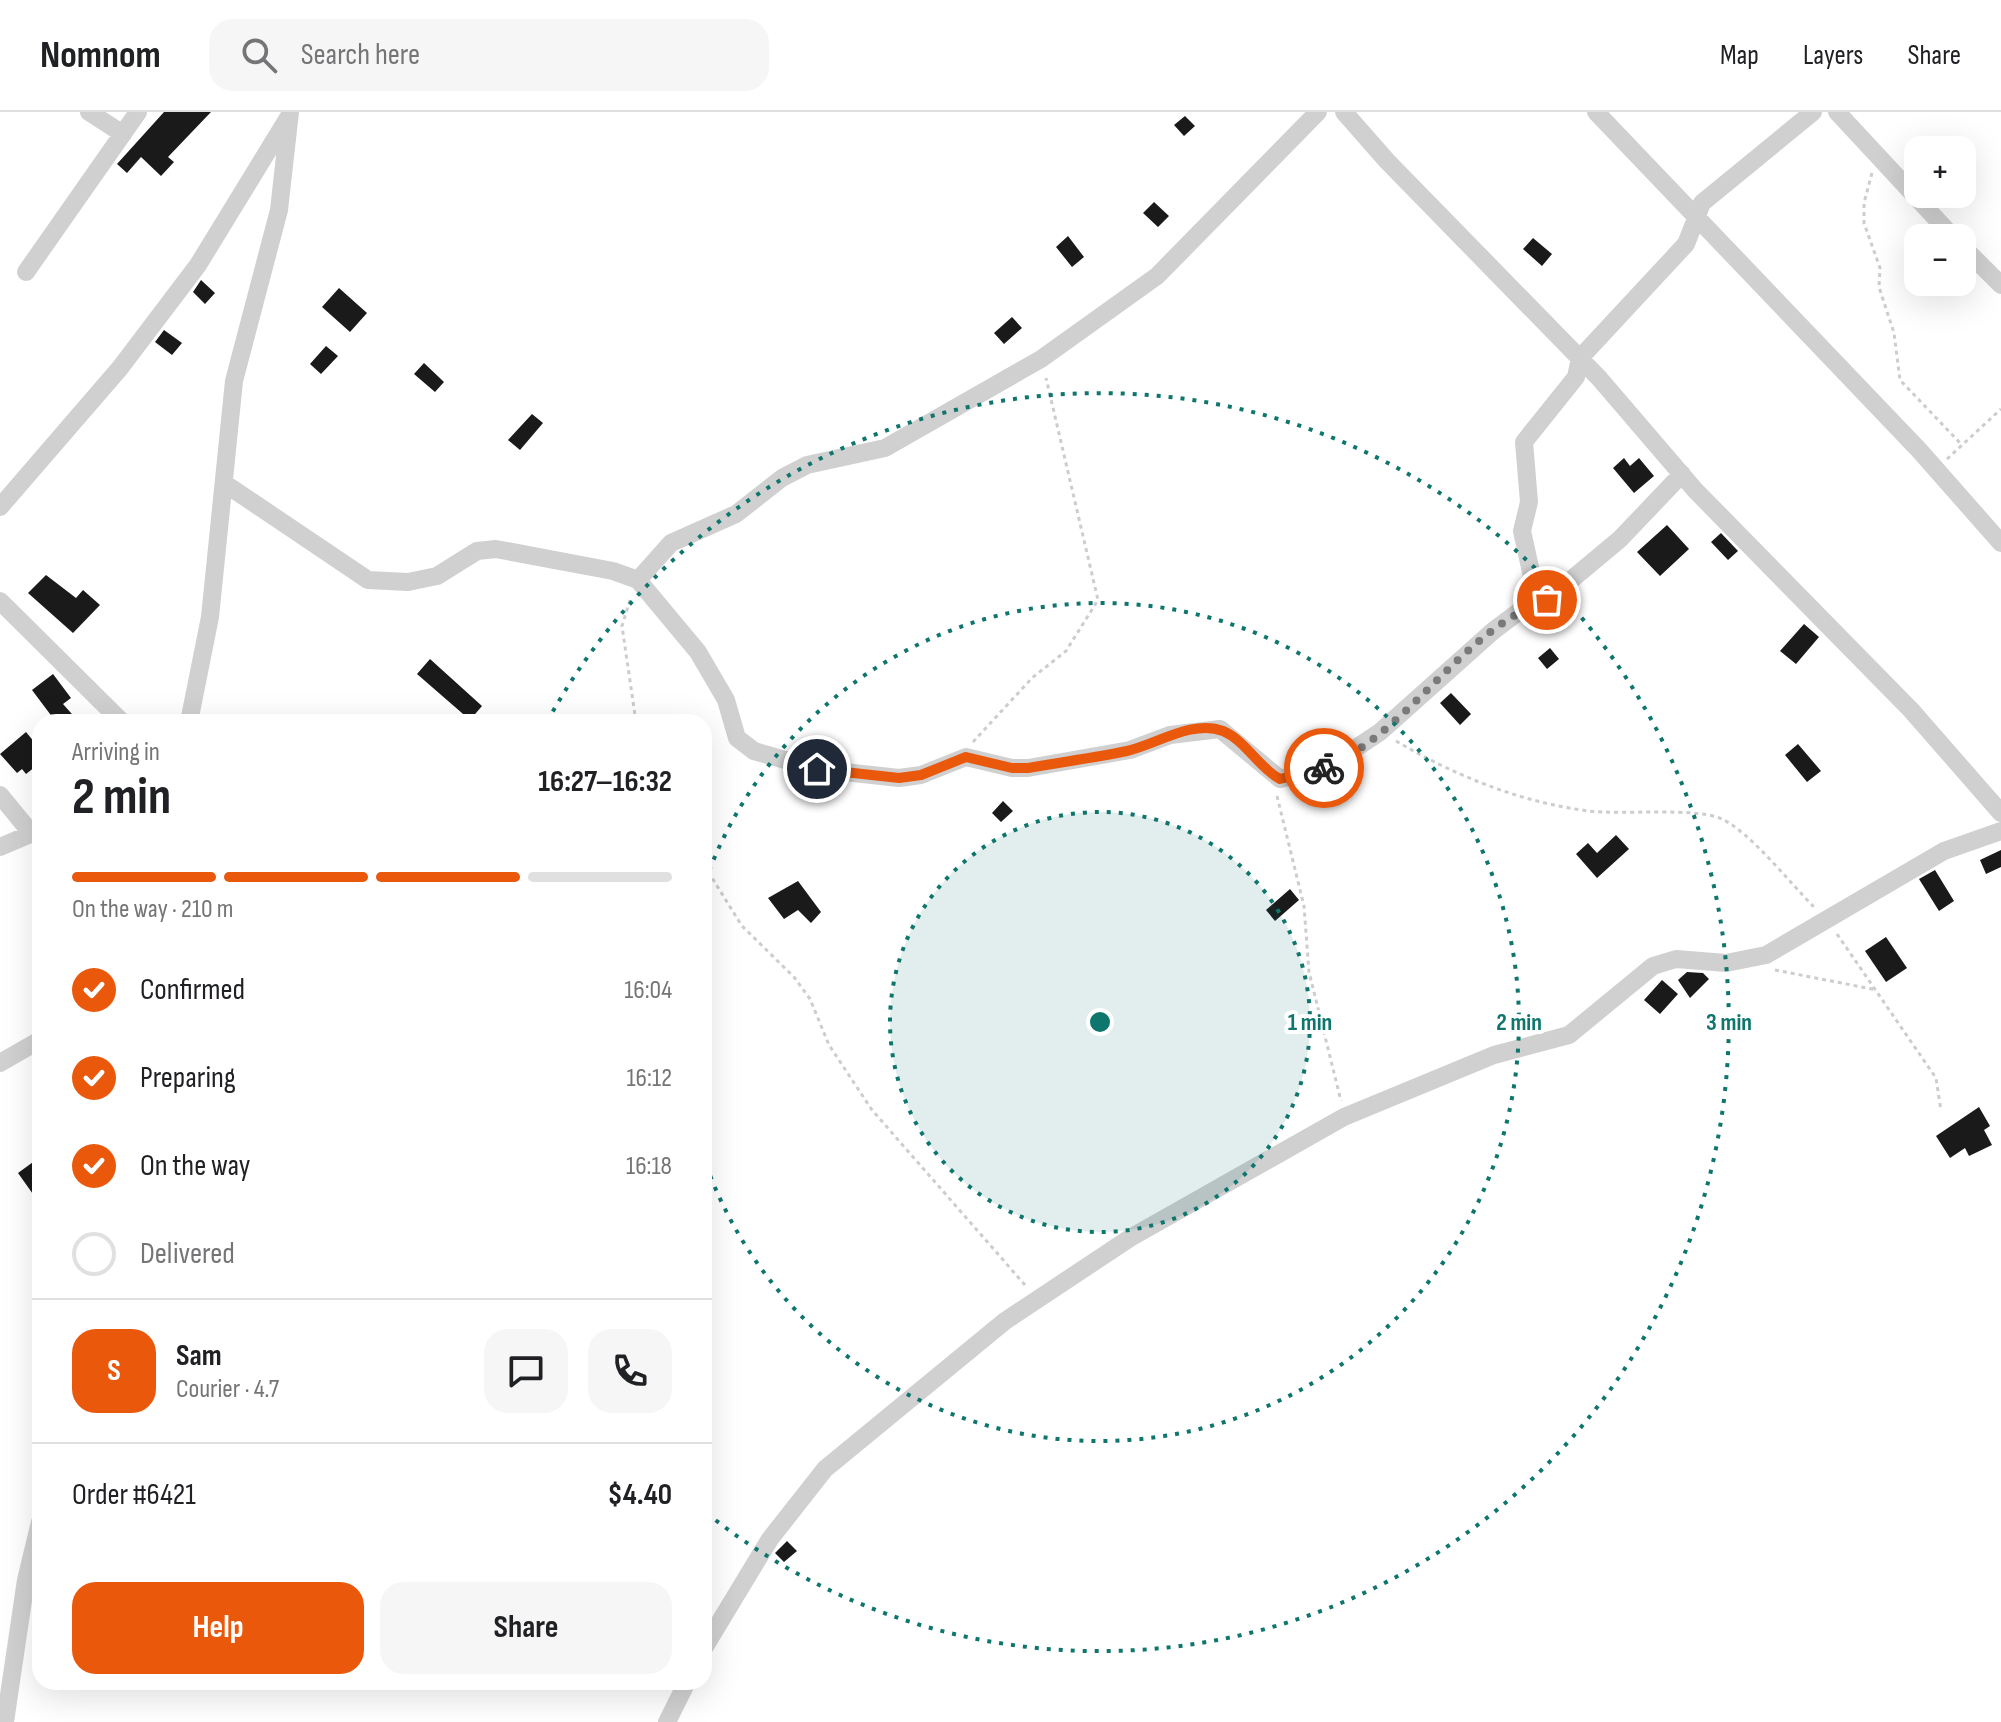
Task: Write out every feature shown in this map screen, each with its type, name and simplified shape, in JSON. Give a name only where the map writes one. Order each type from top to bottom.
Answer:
[{"type":"street","points":[[89,112],[123,134]]},
{"type":"street","points":[[26,272],[138,112]]},
{"type":"street","points":[[638,580],[671,543],[736,514],[782,478],[807,465],[885,448],[1041,359],[1157,276],[1318,112]]},
{"type":"street","points":[[1344,112],[1398,172],[1580,358],[1682,474],[1911,710],[2001,813]]},
{"type":"street","points":[[1596,112],[1936,470],[2001,543]]},
{"type":"street","points":[[1538,604],[1522,531],[1529,502],[1522,449],[1533,429],[1576,377],[1580,358],[1686,244],[1694,217],[1710,196],[1813,112]]},
{"type":"street","points":[[1837,112],[1941,224]]},
{"type":"street","points":[[191,714],[210,617],[234,381],[279,210],[289,114]]},
{"type":"street","points":[[0,507],[120,368],[198,265],[289,114]]},
{"type":"street","points":[[1976,260],[2001,285]]},
{"type":"street","points":[[224,483],[368,580],[408,582],[437,576],[477,551],[496,549],[613,571],[638,580],[698,652],[726,700],[737,738],[754,751],[817,769],[899,778],[921,775],[961,758],[1028,768],[1130,750],[1170,735],[1220,729],[1280,779],[1317,771],[1380,732],[1493,631],[1525,607],[1547,600],[1620,539],[1682,474]]},
{"type":"street","points":[[0,601],[114,714]]},
{"type":"street","points":[[0,795],[32,828]]},
{"type":"street","points":[[712,1635],[770,1539],[825,1469],[1035,1297],[1130,1238],[1344,1117],[1494,1055],[1569,1035],[1653,966],[1676,959],[1726,963],[1751,961],[1784,946],[1944,851],[2001,831]]},
{"type":"street","points":[[0,847],[32,834]]},
{"type":"street","points":[[0,1063],[32,1045]]},
{"type":"street","points":[[5,1722],[32,1555]]},
{"type":"street","points":[[667,1722],[683,1690]]},
{"type":"path","points":[[1874,153],[1864,203],[1864,223],[1880,268],[1879,287],[1894,333],[1900,380],[1962,445]]},
{"type":"path","points":[[961,758],[1007,703],[1066,651],[1098,600],[1041,359]]},
{"type":"path","points":[[1936,470],[2001,409]]},
{"type":"path","points":[[635,714],[622,626],[638,580]]},
{"type":"path","points":[[1380,732],[1481,785],[1543,802],[1587,810],[1719,817],[1749,842],[1827,920],[1936,1078],[1941,1111]]},
{"type":"path","points":[[1272,774],[1304,906],[1309,972],[1344,1117]]},
{"type":"path","points":[[712,878],[742,926],[794,977],[810,999],[829,1045],[872,1110],[1035,1297]]},
{"type":"path","points":[[1770,969],[1877,990]]},
{"type":"building","points":[[164,112],[211,112],[168,157],[174,162],[161,176],[141,157],[127,173],[117,164]]},
{"type":"building","points":[[1185,116],[1195,126],[1184,136],[1174,125]]},
{"type":"building","points":[[1154,202],[1169,216],[1158,227],[1143,213]]},
{"type":"building","points":[[1068,236],[1084,257],[1072,267],[1056,247]]},
{"type":"building","points":[[1533,238],[1552,254],[1542,266],[1523,249]]},
{"type":"building","points":[[201,280],[215,293],[205,304],[193,292]]},
{"type":"building","points":[[339,288],[367,313],[350,332],[322,307]]},
{"type":"building","points":[[1012,317],[1022,328],[1004,344],[994,333]]},
{"type":"building","points":[[164,330],[182,343],[172,355],[155,342]]},
{"type":"building","points":[[326,346],[338,356],[321,374],[310,364]]},
{"type":"building","points":[[424,363],[444,382],[435,392],[414,374]]},
{"type":"building","points":[[532,414],[543,423],[520,450],[508,440]]},
{"type":"building","points":[[1624,458],[1630,466],[1639,458],[1654,476],[1634,493],[1613,468]]},
{"type":"building","points":[[1667,525],[1689,549],[1660,576],[1637,552]]},
{"type":"building","points":[[1721,533],[1738,551],[1728,560],[1711,542]]},
{"type":"building","points":[[46,575],[76,598],[83,590],[100,605],[73,633],[28,593]]},
{"type":"building","points":[[1804,624],[1819,637],[1796,664],[1780,651]]},
{"type":"building","points":[[1550,648],[1559,659],[1547,669],[1538,658]]},
{"type":"building","points":[[430,659],[482,706],[475,714],[463,714],[417,674]]},
{"type":"building","points":[[53,674],[71,698],[63,704],[72,714],[50,714],[32,690]]},
{"type":"building","points":[[1451,693],[1471,714],[1460,725],[1440,703]]},
{"type":"building","points":[[26,732],[32,739],[32,769],[26,774],[22,769],[17,773],[0,754]]},
{"type":"building","points":[[1798,744],[1821,771],[1807,782],[1785,755]]},
{"type":"building","points":[[797,776],[804,778],[814,791],[803,800],[788,783]]},
{"type":"building","points":[[1003,801],[1013,811],[1001,822],[992,813]]},
{"type":"building","points":[[1616,835],[1629,849],[1597,878],[1576,854],[1588,843],[1597,853]]},
{"type":"building","points":[[2001,850],[2001,867],[1986,874],[1980,860]]},
{"type":"building","points":[[1935,870],[1954,901],[1939,911],[1919,879]]},
{"type":"building","points":[[798,881],[821,912],[811,923],[798,910],[784,919],[768,898]]},
{"type":"building","points":[[1290,889],[1299,900],[1275,921],[1266,910]]},
{"type":"building","points":[[1886,937],[1907,968],[1886,982],[1865,951]]},
{"type":"building","points":[[1687,972],[1703,973],[1709,979],[1690,998],[1678,980]]},
{"type":"building","points":[[1662,980],[1678,994],[1660,1014],[1644,1000]]},
{"type":"building","points":[[1979,1107],[1990,1126],[1984,1130],[1992,1145],[1969,1156],[1965,1148],[1950,1158],[1936,1136]]},
{"type":"building","points":[[32,1163],[32,1193],[18,1173]]},
{"type":"building","points":[[787,1541],[797,1551],[784,1562],[775,1553]]},
{"type":"way so far","points":[[1324,768],[1380,732],[1514,614],[1547,600]]},
{"type":"route","points":[[817,769],[899,778],[921,775],[966,757],[1012,768],[1028,768],[1095,758],[1145,747],[1170,735],[1208,729],[1228,733],[1259,764],[1280,779],[1324,768]]}]
